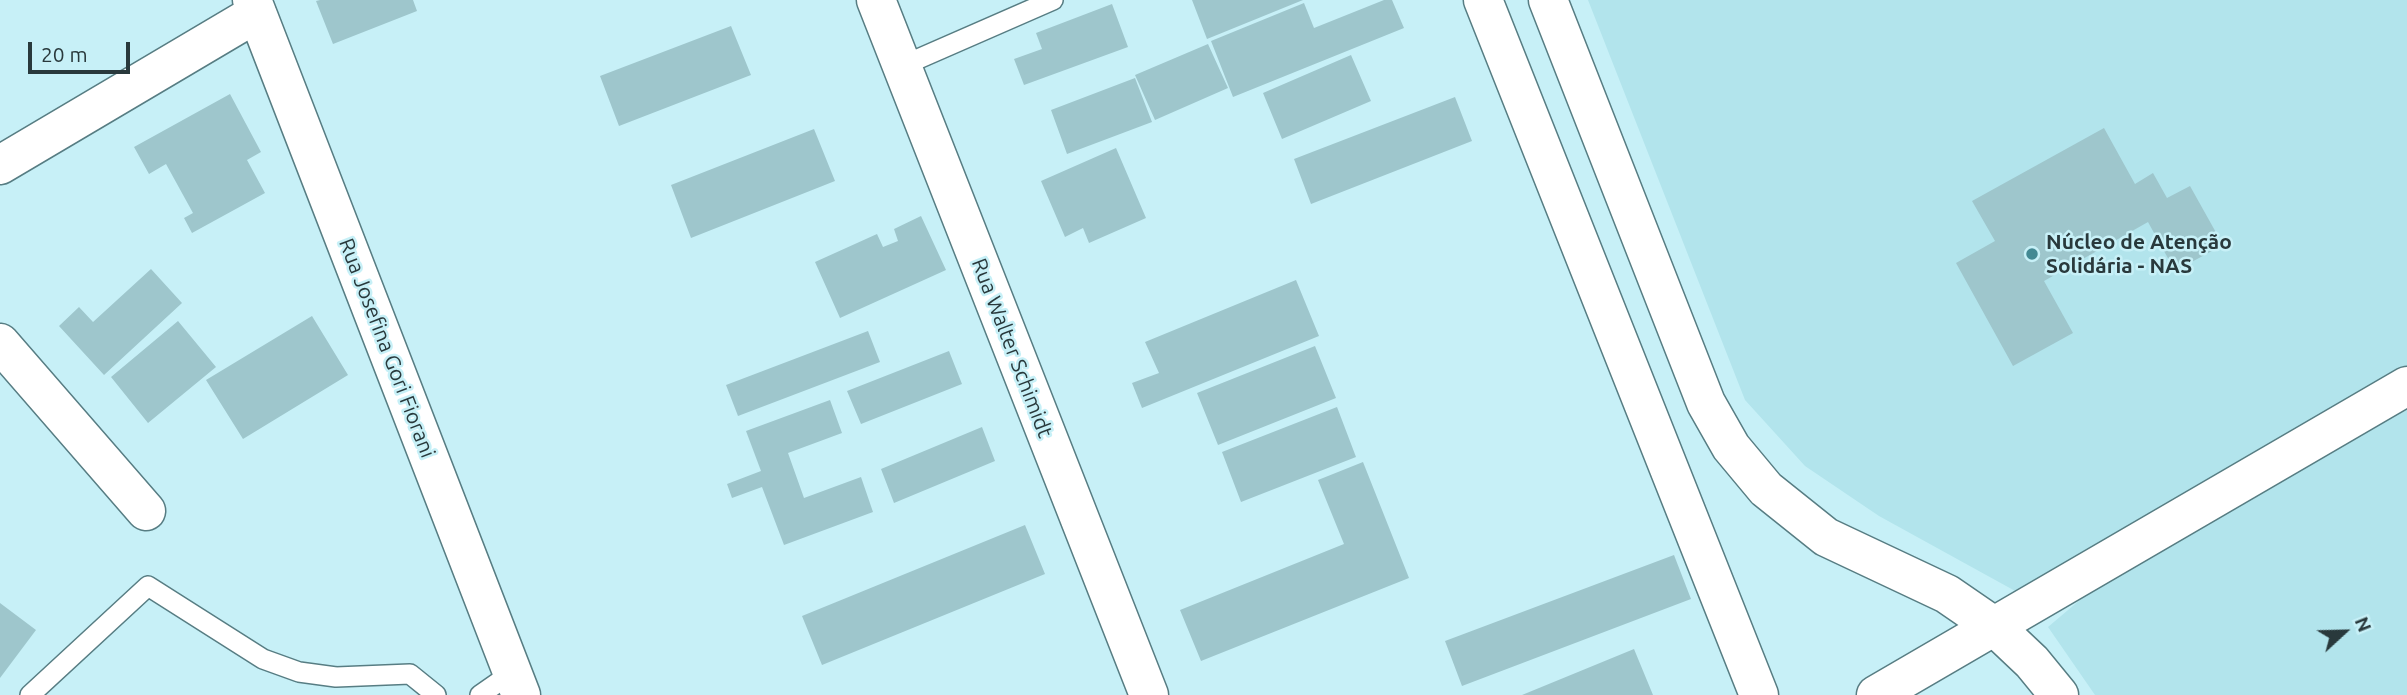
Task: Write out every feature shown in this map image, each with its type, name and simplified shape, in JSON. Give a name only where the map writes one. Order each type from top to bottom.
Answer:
[{"type":"street","name":"Rua Walter Schimidt","points":[[876,0],[1149,695]]},
{"type":"street","points":[[1483,0],[1759,695]]},
{"type":"street","points":[[1548,0],[1706,403],[1731,447],[1766,489],[1826,537],[1947,594],[1995,627],[2032,662],[2059,695]]},
{"type":"street","points":[[0,165],[254,6]]},
{"type":"street","name":"Rua Josefina Gori Fiorani","points":[[254,6],[517,684]]},
{"type":"street","points":[[0,343],[146,511]]},
{"type":"street","points":[[1876,695],[2407,386]]},
{"type":"lane","points":[[902,66],[1053,0]]},
{"type":"lane","points":[[30,695],[148,586],[275,664],[299,672],[336,677],[410,674],[436,695]]},
{"type":"lane","points":[[480,695],[517,684]]},
{"type":"shaded area","points":[[1588,0],[2407,0],[2407,695],[2095,695],[2048,627],[2094,588],[2017,592],[1879,516],[1805,466],[1745,400]]},
{"type":"building","points":[[413,0],[417,11],[333,44],[316,1]]},
{"type":"building","points":[[1192,0],[1303,0],[1207,39]]},
{"type":"building","points":[[1384,0],[1392,0],[1404,28],[1233,97],[1211,41],[1304,3],[1314,28]]},
{"type":"building","points":[[1112,4],[1128,47],[1024,85],[1014,59],[1042,49],[1036,33]]},
{"type":"building","points":[[731,26],[751,75],[619,126],[600,76]]},
{"type":"building","points":[[1208,44],[1228,88],[1155,120],[1135,75]]},
{"type":"building","points":[[1351,55],[1371,101],[1282,139],[1263,93]]},
{"type":"building","points":[[1135,78],[1152,122],[1067,154],[1051,110]]},
{"type":"building","points":[[230,94],[261,152],[247,160],[265,193],[192,233],[184,218],[193,213],[166,164],[149,174],[134,147]]},
{"type":"building","points":[[1455,97],[1472,141],[1311,204],[1294,159]]},
{"type":"building","name":"Núcleo de Atenção Solidária - NAS","points":[[2104,128],[2135,184],[2153,173],[2167,198],[2190,186],[2223,245],[2175,271],[2148,222],[2044,281],[2073,333],[2013,366],[1956,263],[1995,241],[1972,201]]},
{"type":"building","points":[[814,129],[835,181],[691,238],[671,185]]},
{"type":"building","points":[[1116,148],[1146,218],[1089,243],[1083,228],[1065,237],[1041,181]]},
{"type":"building","points":[[921,216],[946,270],[840,318],[815,262],[877,234],[883,247],[898,241],[894,229]]},
{"type":"building","points":[[151,269],[182,303],[104,375],[59,326],[79,307],[93,322]]},
{"type":"building","points":[[1296,280],[1319,336],[1142,408],[1132,383],[1159,373],[1145,342]]},
{"type":"building","points":[[312,316],[348,375],[243,439],[206,380]]},
{"type":"building","points":[[178,321],[216,367],[148,423],[111,377]]},
{"type":"building","points":[[868,331],[880,362],[738,416],[726,385]]},
{"type":"building","points":[[1315,346],[1336,398],[1218,445],[1197,393]]},
{"type":"building","points":[[949,351],[962,384],[861,424],[847,391]]},
{"type":"building","points":[[830,400],[842,433],[788,453],[804,498],[861,477],[873,512],[784,545],[762,487],[732,498],[727,484],[761,471],[746,431]]},
{"type":"building","points":[[1337,407],[1356,457],[1241,502],[1222,452]]},
{"type":"building","points":[[982,427],[995,461],[894,503],[881,469]]},
{"type":"building","points":[[1363,462],[1409,578],[1201,661],[1180,610],[1344,544],[1318,480]]},
{"type":"building","points":[[1025,525],[1045,574],[822,665],[802,616]]},
{"type":"building","points":[[1674,555],[1691,599],[1462,686],[1445,641]]},
{"type":"building","points":[[0,603],[36,630],[0,678]]},
{"type":"building","points":[[1634,649],[1653,695],[1522,695]]},
{"type":"place","name":"Núcleo de Atenção Solidária - NAS","points":[[2032,254]]}]
